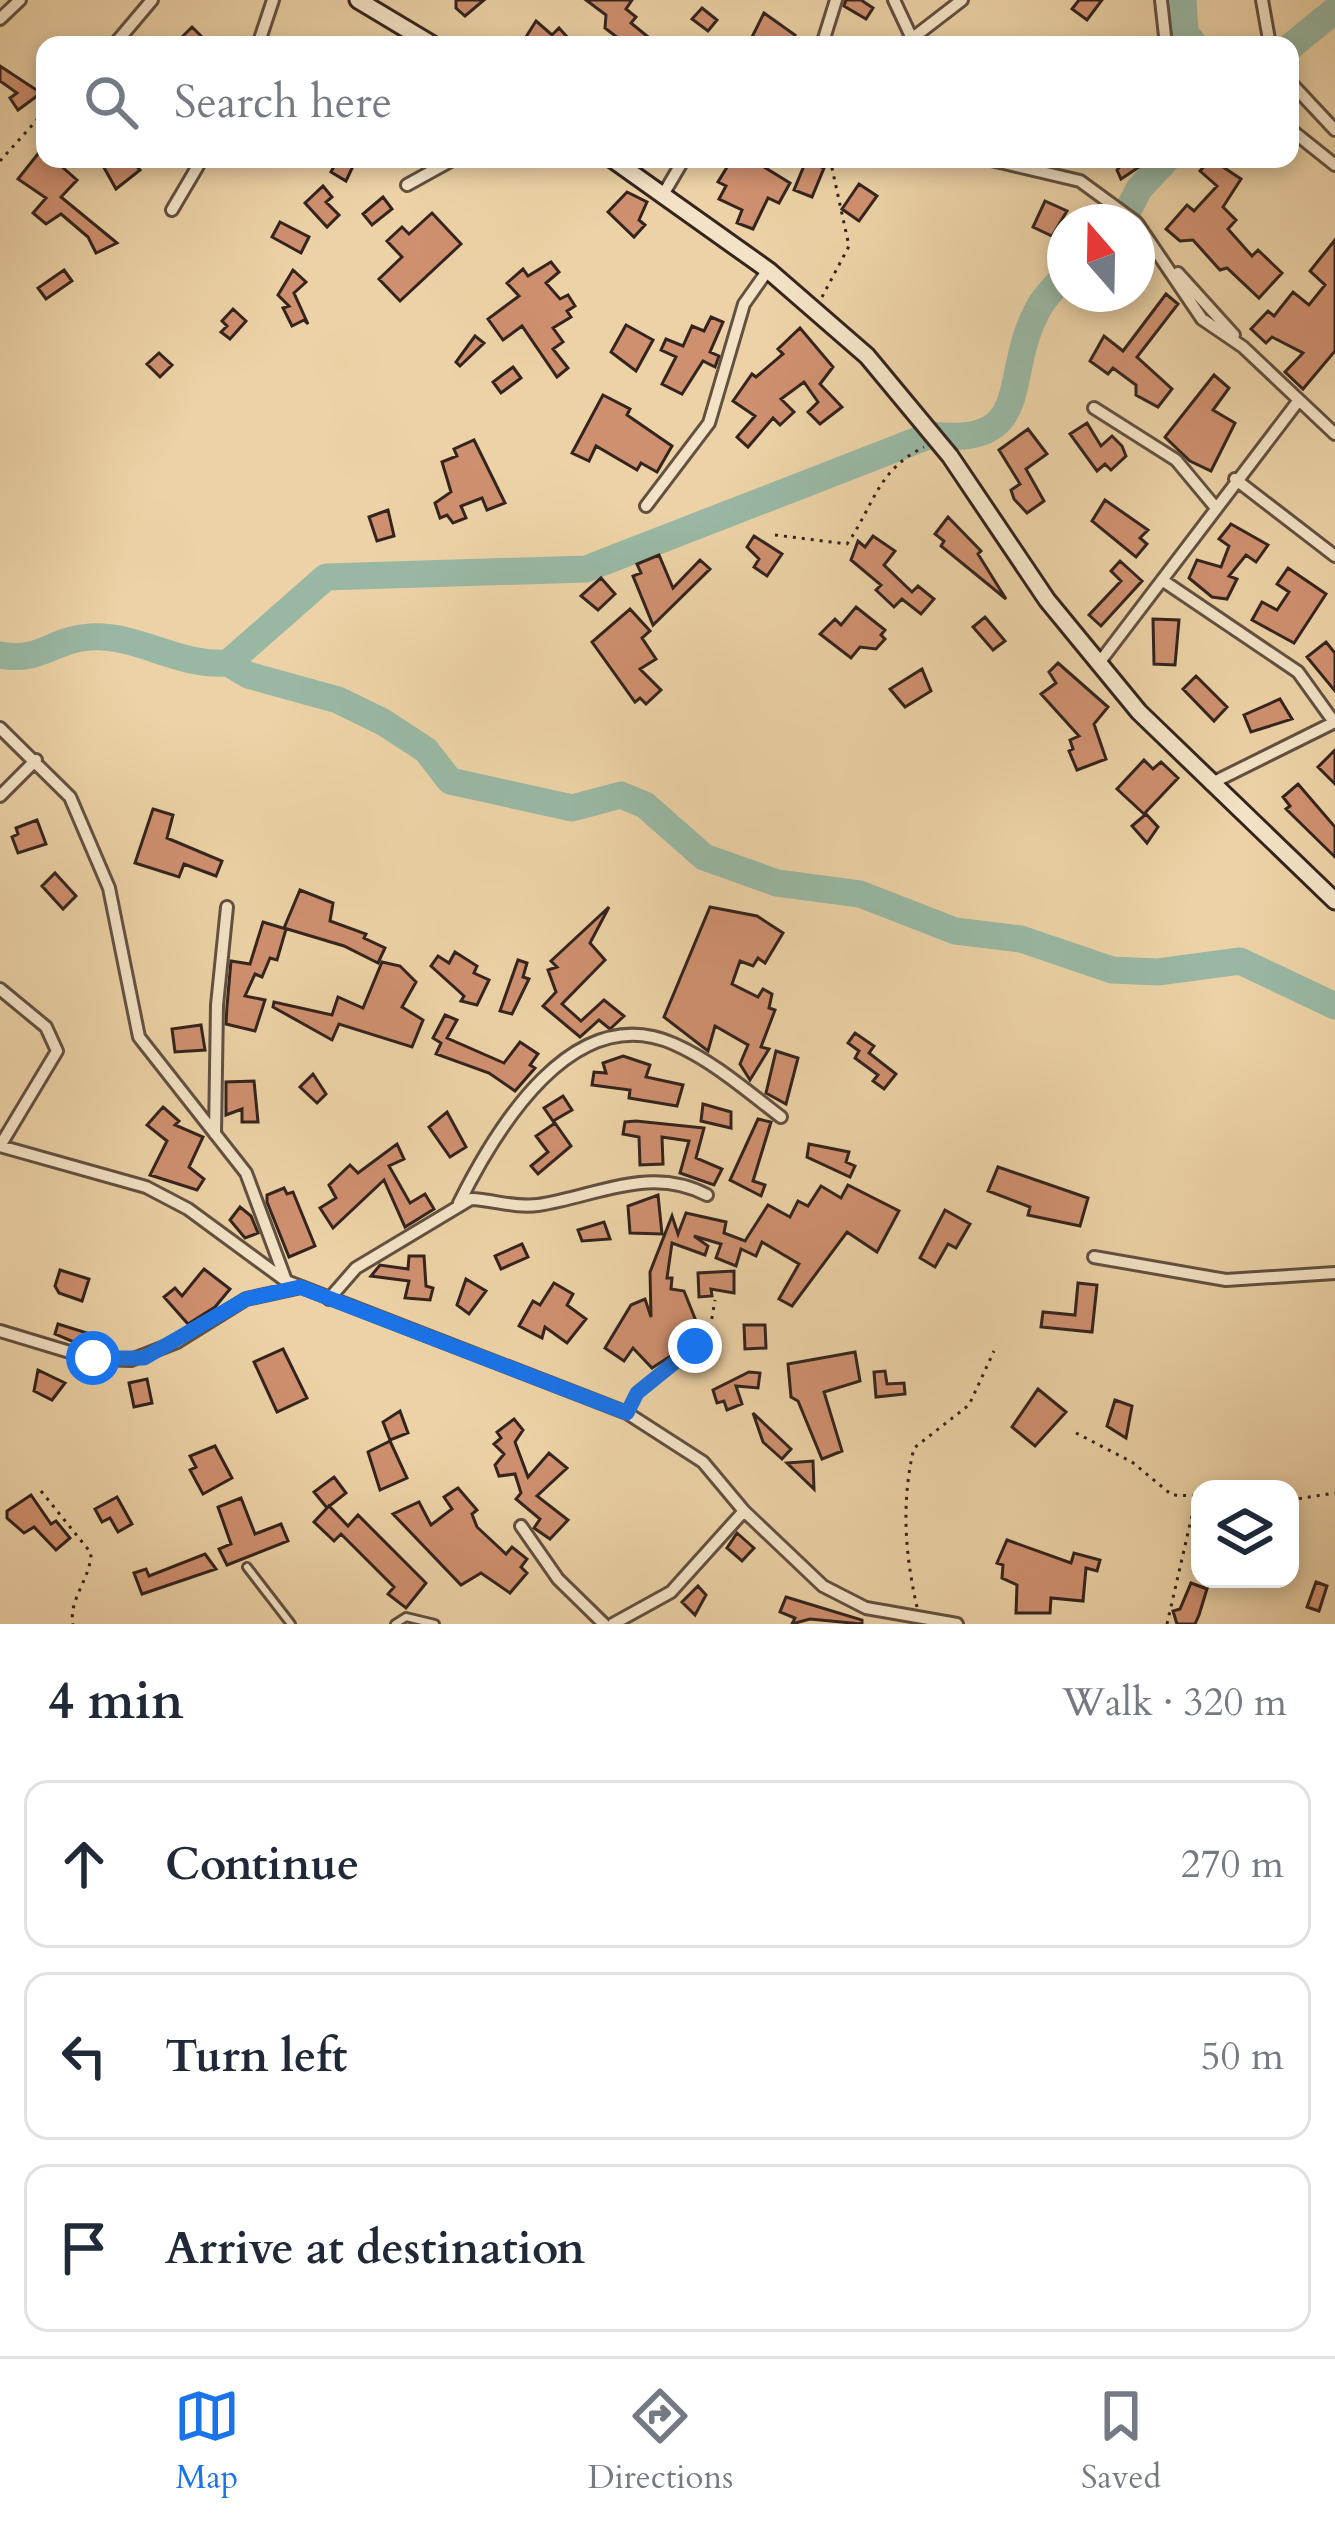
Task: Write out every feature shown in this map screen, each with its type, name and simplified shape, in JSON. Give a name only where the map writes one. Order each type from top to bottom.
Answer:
[{"type":"street","points":[[0,19],[20,0]]},
{"type":"street","points":[[122,36],[152,0]]},
{"type":"street","points":[[261,36],[273,0]]},
{"type":"street","points":[[358,0],[418,36]]},
{"type":"street","points":[[825,36],[836,0]]},
{"type":"street","points":[[894,0],[912,36]]},
{"type":"street","points":[[921,36],[962,0]]},
{"type":"street","points":[[1161,0],[1165,36]]},
{"type":"street","points":[[1262,0],[1268,36]]},
{"type":"street","points":[[1299,92],[1335,130]]},
{"type":"street","points":[[1299,136],[1335,165]]},
{"type":"street","points":[[172,210],[197,168]]},
{"type":"street","points":[[407,185],[438,168]]},
{"type":"street","points":[[626,168],[768,270],[868,356],[936,440],[1047,600],[1099,663],[1210,784],[1335,901]]},
{"type":"street","points":[[664,193],[679,168]]},
{"type":"street","points":[[1023,168],[1080,182],[1110,204]]},
{"type":"street","points":[[1155,242],[1335,434]]},
{"type":"street","points":[[646,506],[709,423],[744,304],[768,270]]},
{"type":"street","points":[[1099,663],[1299,400]]},
{"type":"street","points":[[1094,408],[1177,460],[1216,508]]},
{"type":"street","points":[[1235,479],[1335,556]]},
{"type":"street","points":[[1162,580],[1248,633],[1298,672],[1335,722],[1210,784]]},
{"type":"street","points":[[0,728],[70,797],[102,871],[139,1037],[246,1173],[286,1281]]},
{"type":"street","points":[[0,796],[36,760]]},
{"type":"street","points":[[215,1134],[217,1005],[227,907]]},
{"type":"street","points":[[0,989],[46,1027],[57,1051],[0,1146],[146,1187],[188,1209],[286,1281],[627,1413],[703,1462],[744,1511],[823,1586],[866,1607],[957,1624]]},
{"type":"street","points":[[459,1203],[504,1122],[528,1095],[565,1062],[608,1037],[645,1036],[675,1044],[782,1117]]},
{"type":"street","points":[[329,1299],[356,1268],[471,1198],[542,1204],[603,1188],[672,1180],[707,1195]]},
{"type":"street","points":[[1094,1257],[1226,1280],[1335,1273]]},
{"type":"street","points":[[0,1331],[93,1358],[131,1360],[177,1342],[246,1299],[300,1287]]},
{"type":"street","points":[[613,1624],[671,1592],[744,1511]]},
{"type":"street","points":[[520,1526],[558,1579],[604,1624]]},
{"type":"street","points":[[861,1624],[866,1607]]},
{"type":"lane","points":[[247,1567],[291,1624]]},
{"type":"lane","points":[[394,1624],[406,1617],[435,1624]]},
{"type":"path","points":[[0,160],[36,121]]},
{"type":"path","points":[[816,309],[849,246],[832,168]]},
{"type":"path","points":[[775,536],[847,544],[871,494],[899,463],[936,440]]},
{"type":"path","points":[[627,1413],[637,1393],[709,1335],[715,1300]]},
{"type":"path","points":[[920,1620],[908,1567],[906,1508],[914,1448],[969,1405],[994,1352]]},
{"type":"path","points":[[1076,1433],[1132,1462],[1172,1495],[1191,1496]]},
{"type":"path","points":[[41,1491],[92,1553],[85,1583],[70,1610],[73,1624]]},
{"type":"path","points":[[1299,1499],[1335,1493]]},
{"type":"path","points":[[1167,1624],[1191,1525]]},
{"type":"building","points":[[456,0],[484,0],[465,16],[456,8]]},
{"type":"building","points":[[586,0],[632,0],[626,9],[636,17],[631,23],[647,36],[615,36],[605,28],[606,15]]},
{"type":"building","points":[[846,0],[861,0],[873,8],[866,19],[844,6]]},
{"type":"building","points":[[1079,0],[1102,0],[1087,20],[1072,9]]},
{"type":"building","points":[[702,8],[717,20],[708,31],[692,19]]},
{"type":"building","points":[[764,13],[795,35],[794,36],[752,36]]},
{"type":"building","points":[[536,21],[552,35],[559,28],[566,36],[527,36]]},
{"type":"building","points":[[0,66],[36,90],[36,97],[18,110],[10,98],[17,93],[0,81]]},
{"type":"building","points":[[36,156],[36,168],[63,168],[77,180],[61,197],[117,243],[96,253],[88,237],[61,214],[46,224],[33,213],[46,198],[18,179]]},
{"type":"building","points":[[104,168],[140,170],[116,189]]},
{"type":"building","points":[[333,168],[352,168],[346,181],[331,172]]},
{"type":"building","points":[[727,168],[766,168],[790,183],[779,203],[768,198],[753,229],[737,223],[742,210],[719,199],[726,186],[718,182]]},
{"type":"building","points":[[803,168],[824,168],[812,197],[794,190]]},
{"type":"building","points":[[1119,168],[1138,168],[1121,179]]},
{"type":"building","points":[[1224,168],[1241,179],[1223,207],[1236,220],[1228,229],[1252,256],[1258,250],[1282,273],[1259,298],[1227,268],[1220,270],[1193,240],[1180,241],[1166,229],[1187,205],[1194,211],[1217,186],[1200,171]]},
{"type":"building","points":[[859,184],[877,196],[859,221],[842,209]]},
{"type":"building","points":[[323,186],[332,197],[326,202],[339,215],[327,227],[305,203]]},
{"type":"building","points":[[627,192],[647,202],[639,220],[645,225],[634,237],[608,212]]},
{"type":"building","points":[[383,197],[392,209],[372,225],[363,214]]},
{"type":"building","points":[[1045,201],[1052,204],[1047,204],[1047,234],[1033,227]]},
{"type":"building","points":[[432,213],[461,244],[400,301],[379,279],[402,257],[387,241],[402,227],[409,234]]},
{"type":"building","points":[[280,222],[309,237],[301,253],[272,237]]},
{"type":"building","points":[[1335,240],[1335,351],[1303,389],[1285,372],[1303,353],[1272,337],[1266,343],[1251,329],[1268,311],[1274,316],[1293,292],[1309,305],[1325,285],[1310,271]]},
{"type":"building","points":[[551,262],[559,272],[546,283],[560,299],[568,295],[575,306],[567,311],[571,317],[553,328],[563,342],[553,349],[568,368],[557,377],[522,326],[503,340],[488,319],[519,296],[507,283],[523,269],[528,276]]},
{"type":"building","points":[[64,270],[72,281],[46,299],[38,288]]},
{"type":"building","points":[[293,270],[306,282],[294,293],[308,324],[304,320],[292,326],[283,308],[289,306],[278,295]]},
{"type":"building","points":[[1166,294],[1178,304],[1137,357],[1172,389],[1158,407],[1136,395],[1136,385],[1113,368],[1108,374],[1090,361],[1104,336],[1123,351]]},
{"type":"building","points":[[233,309],[246,321],[230,339],[221,332],[227,326],[222,321]]},
{"type":"building","points":[[711,317],[723,322],[710,352],[719,356],[715,367],[703,361],[682,394],[662,384],[676,357],[661,350],[666,339],[683,346],[692,326],[704,331]]},
{"type":"building","points":[[626,325],[653,340],[636,371],[611,352]]},
{"type":"building","points":[[800,328],[833,367],[820,384],[842,407],[820,424],[808,412],[818,402],[804,382],[781,399],[794,412],[780,425],[773,418],[748,447],[737,437],[755,416],[733,401],[752,374],[756,377],[783,354],[778,349]]},
{"type":"building","points":[[475,336],[484,343],[460,366],[456,362]]},
{"type":"building","points":[[159,353],[172,365],[160,377],[147,364]]},
{"type":"building","points":[[513,367],[521,378],[501,393],[493,382]]},
{"type":"building","points":[[1214,375],[1229,388],[1213,410],[1235,423],[1211,471],[1190,461],[1165,437]]},
{"type":"building","points":[[603,395],[630,409],[627,415],[672,446],[657,472],[641,463],[637,470],[596,446],[589,461],[572,453]]},
{"type":"building","points":[[1087,423],[1101,446],[1112,436],[1122,446],[1126,456],[1111,470],[1105,464],[1097,471],[1070,434]]},
{"type":"building","points":[[1028,429],[1047,454],[1026,469],[1044,501],[1027,513],[1014,499],[1011,490],[1020,484],[999,450]]},
{"type":"building","points":[[474,440],[505,503],[487,510],[482,498],[461,506],[466,518],[453,523],[447,515],[440,518],[435,503],[451,492],[442,462],[457,456],[454,449]]},
{"type":"building","points":[[1105,500],[1148,530],[1140,538],[1147,544],[1136,557],[1092,521]]},
{"type":"building","points":[[388,510],[394,536],[377,541],[369,517]]},
{"type":"building","points":[[948,517],[981,551],[978,554],[1006,599],[941,546],[944,541],[935,534]]},
{"type":"building","points":[[1231,524],[1268,545],[1256,562],[1246,555],[1229,576],[1237,579],[1227,599],[1212,597],[1189,578],[1197,560],[1221,567],[1229,546],[1219,539]]},
{"type":"building","points":[[754,536],[782,554],[767,576],[754,567],[759,559],[747,547]]},
{"type":"building","points":[[873,536],[895,551],[884,565],[912,592],[918,586],[934,599],[921,614],[902,599],[894,607],[876,590],[881,585],[851,560],[858,541],[865,547]]},
{"type":"building","points":[[659,555],[673,588],[700,560],[710,569],[653,625],[633,576],[641,573],[637,564]]},
{"type":"building","points":[[1120,561],[1142,581],[1101,626],[1089,615],[1121,581],[1111,571]]},
{"type":"building","points":[[1288,568],[1326,594],[1294,643],[1252,620],[1262,602],[1277,610],[1289,592],[1277,584]]},
{"type":"building","points":[[601,578],[615,594],[598,610],[581,596]]},
{"type":"building","points":[[856,607],[885,630],[881,635],[885,639],[876,649],[860,647],[851,658],[820,634],[835,619],[841,625]]},
{"type":"building","points":[[630,609],[650,631],[642,638],[656,659],[640,669],[661,690],[646,704],[640,698],[635,702],[592,642]]},
{"type":"building","points":[[985,617],[1005,641],[993,650],[973,627]]},
{"type":"building","points":[[1153,619],[1179,620],[1175,665],[1154,664]]},
{"type":"building","points":[[1326,642],[1335,653],[1335,691],[1307,657]]},
{"type":"building","points":[[1058,663],[1108,707],[1094,724],[1106,759],[1077,770],[1069,751],[1073,749],[1070,740],[1079,736],[1041,694],[1056,683],[1049,672]]},
{"type":"building","points":[[922,669],[931,691],[905,707],[890,689]]},
{"type":"building","points":[[1196,676],[1227,707],[1214,721],[1183,689]]},
{"type":"building","points":[[1280,699],[1292,719],[1251,732],[1244,715]]},
{"type":"building","points":[[1335,750],[1335,784],[1318,767]]},
{"type":"building","points":[[1144,760],[1153,769],[1161,762],[1178,778],[1144,814],[1117,789]]},
{"type":"building","points":[[1298,784],[1335,827],[1335,857],[1286,809],[1290,806],[1283,797]]},
{"type":"building","points":[[153,809],[173,815],[167,838],[222,861],[216,876],[184,864],[179,877],[135,863]]},
{"type":"building","points":[[1146,814],[1158,827],[1147,843],[1132,826]]},
{"type":"building","points":[[37,820],[46,844],[18,853],[12,837],[18,834],[16,828]]},
{"type":"building","points":[[55,873],[76,896],[63,909],[42,886]]},
{"type":"building","points":[[300,890],[333,903],[330,921],[366,934],[364,938],[385,948],[378,963],[344,946],[284,928]]},
{"type":"building","points":[[609,907],[590,943],[605,960],[562,1004],[581,1021],[604,1000],[624,1016],[610,1029],[599,1020],[580,1037],[543,1006],[556,992],[548,970],[557,967],[551,961]]},
{"type":"building","points":[[710,907],[757,916],[783,933],[765,963],[758,958],[753,966],[740,961],[732,984],[758,997],[763,989],[772,994],[769,1008],[775,1010],[761,1047],[769,1049],[750,1080],[740,1064],[748,1045],[715,1026],[708,1051],[664,1017]]},
{"type":"building","points":[[263,922],[286,929],[277,960],[270,958],[262,977],[255,974],[245,996],[265,1000],[255,1031],[226,1024],[227,1006],[231,961],[250,964]]},
{"type":"building","points":[[455,952],[477,966],[474,973],[489,980],[477,1005],[461,1001],[464,996],[431,966],[438,956],[449,963]]},
{"type":"building","points":[[518,960],[527,963],[523,977],[529,979],[512,1014],[500,1011]]},
{"type":"building","points":[[382,962],[400,966],[416,982],[402,1007],[423,1020],[412,1047],[339,1024],[332,1040],[273,1007],[274,1002],[332,1015],[338,997],[363,1008]]},
{"type":"building","points":[[445,1015],[457,1020],[447,1038],[504,1063],[520,1042],[538,1054],[530,1065],[535,1068],[515,1091],[489,1073],[436,1054],[441,1043],[433,1038]]},
{"type":"building","points":[[201,1025],[205,1050],[175,1052],[172,1029]]},
{"type":"building","points":[[855,1033],[874,1046],[869,1053],[896,1074],[884,1089],[873,1081],[878,1075],[855,1058],[859,1051],[848,1043]]},
{"type":"building","points":[[776,1051],[798,1058],[786,1104],[766,1093]]},
{"type":"building","points":[[623,1056],[650,1065],[646,1077],[683,1085],[677,1106],[629,1098],[630,1090],[592,1085],[594,1072],[606,1073],[603,1063]]},
{"type":"building","points":[[313,1074],[326,1094],[317,1103],[300,1087]]},
{"type":"building","points":[[254,1081],[258,1122],[242,1122],[242,1109],[226,1115],[226,1082]]},
{"type":"building","points":[[563,1096],[572,1110],[553,1121],[544,1108]]},
{"type":"building","points":[[703,1104],[731,1112],[731,1128],[701,1121]]},
{"type":"building","points":[[163,1107],[179,1121],[175,1125],[203,1137],[189,1167],[204,1179],[197,1190],[150,1175],[167,1141],[147,1125]]},
{"type":"building","points":[[447,1112],[466,1147],[450,1157],[429,1127]]},
{"type":"building","points":[[758,1119],[771,1122],[753,1181],[765,1185],[761,1196],[730,1180]]},
{"type":"building","points":[[625,1122],[704,1128],[696,1158],[722,1169],[714,1185],[680,1173],[689,1141],[662,1137],[663,1164],[640,1165],[639,1137],[623,1134]]},
{"type":"building","points":[[555,1123],[571,1146],[538,1174],[531,1166],[548,1152],[536,1136]]},
{"type":"building","points":[[397,1144],[404,1159],[389,1166],[410,1203],[425,1194],[434,1209],[405,1227],[384,1180],[333,1228],[320,1208],[336,1198],[329,1185],[350,1165],[358,1173]]},
{"type":"building","points":[[809,1144],[849,1152],[846,1162],[855,1166],[850,1177],[807,1157]]},
{"type":"building","points":[[998,1167],[1088,1198],[1080,1226],[1028,1215],[1030,1207],[988,1191]]},
{"type":"building","points":[[848,1185],[899,1211],[877,1252],[847,1232],[792,1306],[779,1299],[799,1264],[762,1242],[756,1256],[741,1249],[736,1266],[716,1258],[721,1244],[694,1236],[708,1246],[705,1255],[672,1243],[667,1278],[672,1278],[671,1289],[684,1291],[700,1331],[687,1336],[694,1345],[672,1364],[669,1357],[652,1368],[633,1348],[624,1361],[605,1348],[631,1305],[645,1299],[651,1317],[650,1272],[672,1216],[678,1234],[686,1213],[726,1222],[724,1233],[745,1241],[768,1205],[790,1217],[798,1201],[808,1206],[821,1186],[841,1198]]},
{"type":"building","points":[[284,1188],[287,1194],[293,1192],[315,1246],[289,1257],[267,1202],[267,1195]]},
{"type":"building","points":[[658,1195],[662,1234],[630,1233],[628,1206]]},
{"type":"building","points":[[240,1207],[251,1216],[258,1233],[245,1238],[230,1220]]},
{"type":"building","points":[[945,1210],[970,1224],[956,1248],[948,1244],[935,1267],[920,1258]]},
{"type":"building","points":[[604,1222],[610,1239],[582,1241],[578,1230]]},
{"type":"building","points":[[522,1244],[528,1257],[501,1269],[495,1256]]},
{"type":"building","points":[[409,1256],[424,1256],[426,1286],[433,1288],[430,1300],[405,1298],[409,1281],[371,1276],[380,1265],[408,1269]]},
{"type":"building","points":[[204,1269],[230,1289],[215,1307],[188,1324],[164,1297],[175,1288],[182,1296]]},
{"type":"building","points":[[60,1270],[89,1279],[82,1301],[59,1293],[55,1286]]},
{"type":"building","points":[[734,1271],[734,1293],[711,1289],[712,1296],[699,1297],[698,1273]]},
{"type":"building","points":[[466,1279],[486,1291],[469,1314],[457,1305]]},
{"type":"building","points":[[554,1283],[573,1294],[567,1305],[586,1319],[567,1343],[545,1327],[542,1338],[519,1326],[533,1301],[540,1305]]},
{"type":"building","points":[[1078,1283],[1097,1285],[1092,1332],[1041,1327],[1043,1312],[1075,1315]]},
{"type":"building","points":[[58,1324],[87,1333],[83,1346],[55,1334]]},
{"type":"building","points":[[744,1325],[765,1325],[766,1348],[745,1349]]},
{"type":"building","points":[[283,1349],[307,1398],[277,1412],[254,1362]]},
{"type":"building","points":[[855,1352],[860,1381],[824,1392],[842,1451],[822,1459],[798,1401],[791,1397],[788,1364]]},
{"type":"building","points":[[38,1370],[65,1383],[52,1400],[34,1391]]},
{"type":"building","points":[[885,1371],[887,1384],[904,1383],[905,1394],[876,1397],[874,1372]]},
{"type":"building","points":[[749,1372],[760,1373],[758,1388],[736,1386],[742,1404],[727,1410],[724,1401],[717,1403],[713,1390]]},
{"type":"building","points":[[147,1379],[152,1403],[134,1407],[129,1383]]},
{"type":"building","points":[[1038,1389],[1066,1412],[1035,1446],[1012,1427]]},
{"type":"building","points":[[1115,1400],[1132,1406],[1126,1438],[1107,1426]]},
{"type":"building","points":[[400,1411],[408,1433],[390,1440],[383,1422]]},
{"type":"building","points":[[753,1413],[791,1449],[782,1459],[763,1442]]},
{"type":"building","points":[[514,1419],[523,1430],[515,1442],[528,1477],[549,1453],[567,1468],[537,1496],[568,1520],[550,1539],[534,1528],[540,1519],[516,1499],[521,1493],[515,1474],[499,1476],[495,1465],[504,1454],[494,1444],[501,1438],[497,1432]]},
{"type":"building","points":[[390,1441],[407,1478],[380,1490],[368,1452]]},
{"type":"building","points":[[215,1446],[232,1478],[203,1494],[190,1470],[196,1467],[190,1456]]},
{"type":"building","points":[[813,1461],[814,1489],[787,1463]]},
{"type":"building","points":[[334,1477],[346,1493],[327,1508],[314,1492]]},
{"type":"building","points":[[458,1488],[477,1510],[472,1514],[477,1527],[506,1554],[512,1547],[527,1559],[521,1567],[527,1573],[510,1593],[481,1573],[461,1585],[393,1514],[419,1502],[431,1525],[452,1509],[444,1497]]},
{"type":"building","points":[[31,1495],[51,1524],[56,1521],[70,1538],[56,1550],[34,1527],[24,1533],[7,1518],[7,1511]]},
{"type":"building","points":[[117,1497],[132,1524],[118,1532],[110,1518],[102,1522],[95,1509]]},
{"type":"building","points":[[241,1498],[255,1534],[281,1524],[288,1541],[227,1565],[219,1549],[231,1544],[218,1507]]},
{"type":"building","points":[[329,1506],[348,1526],[358,1515],[426,1583],[406,1608],[388,1594],[394,1587],[341,1534],[334,1541],[314,1522]]},
{"type":"building","points":[[737,1533],[754,1548],[742,1561],[727,1548]]},
{"type":"building","points":[[1007,1540],[1071,1563],[1074,1553],[1100,1560],[1097,1571],[1086,1568],[1083,1601],[1051,1598],[1050,1613],[1016,1613],[1017,1585],[1002,1578],[1003,1565],[997,1563]]},
{"type":"building","points":[[205,1554],[216,1569],[142,1594],[134,1573],[146,1569],[149,1576]]},
{"type":"building","points":[[1316,1582],[1327,1586],[1319,1611],[1307,1607]]},
{"type":"building","points":[[1191,1583],[1191,1588],[1207,1589],[1195,1624],[1177,1624],[1173,1611],[1180,1609]]},
{"type":"building","points":[[698,1586],[706,1595],[695,1615],[682,1602]]},
{"type":"building","points":[[786,1597],[862,1620],[862,1624],[810,1619],[792,1624],[795,1618],[780,1612]]},
{"type":"waterway","points":[[1183,0],[1188,36]]},
{"type":"waterway","points":[[1299,40],[1335,10]]},
{"type":"waterway","points":[[1131,204],[1159,168]]},
{"type":"waterway","points":[[0,655],[26,656],[77,639],[108,637],[192,660],[228,663],[326,577],[586,569],[931,435],[964,436],[986,430],[1001,419],[1010,403],[1026,338],[1047,296]]},
{"type":"waterway","points":[[228,663],[248,675],[338,700],[383,722],[426,750],[450,781],[572,808],[621,795],[645,805],[704,857],[777,883],[860,894],[955,931],[1021,939],[1112,970],[1158,972],[1240,961],[1335,1006]]},
{"type":"route","points":[[93,1358],[144,1358],[246,1299],[300,1287],[627,1413],[637,1393],[695,1346]]}]
